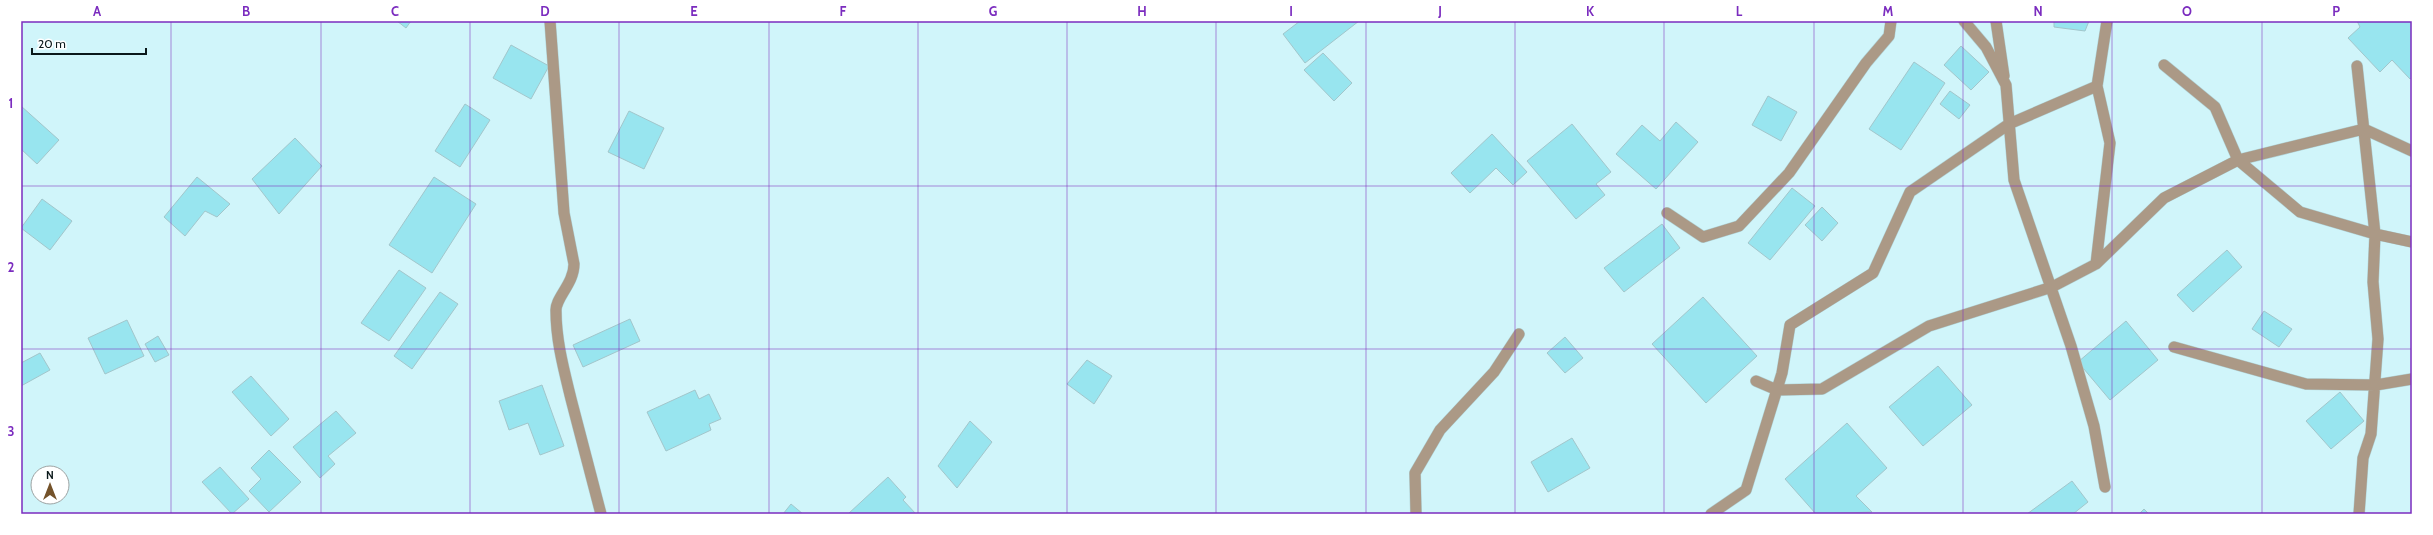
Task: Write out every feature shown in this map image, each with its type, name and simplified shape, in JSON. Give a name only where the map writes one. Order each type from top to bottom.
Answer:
[{"type":"street","points":[[550,21],[564,213],[574,264],[574,272],[570,284],[556,309],[556,326],[562,360],[602,514]]},
{"type":"street","points":[[1667,213],[1703,237],[1739,226],[1788,173],[1866,63],[1889,36],[1891,21]]},
{"type":"street","points":[[1964,21],[1986,47],[2006,85]]},
{"type":"street","points":[[1996,21],[2006,85],[2014,180],[2052,287],[2094,426],[2105,487]]},
{"type":"street","points":[[2096,264],[2110,143],[2097,86],[2107,21]]},
{"type":"street","points":[[2164,65],[2215,107],[2238,160],[2300,212],[2375,234],[2412,242]]},
{"type":"street","points":[[2357,66],[2375,234],[2373,282],[2378,339],[2372,434],[2363,458],[2359,514]]},
{"type":"street","points":[[1711,514],[1746,490],[1777,390],[1790,325],[1872,273],[1910,192],[2009,124],[2097,86]]},
{"type":"street","points":[[1756,381],[1777,390],[1822,389],[1929,326],[2052,287],[2096,264],[2164,198],[2238,160],[2364,129],[2412,151]]},
{"type":"street","points":[[1416,514],[1415,473],[1440,430],[1494,372],[1518,334]]},
{"type":"street","points":[[2174,347],[2306,384],[2376,385],[2412,379]]},
{"type":"building","points":[[397,21],[411,21],[406,28]]},
{"type":"building","points":[[1300,21],[1359,21],[1305,63],[1283,34]]},
{"type":"building","points":[[2054,21],[2089,21],[2085,31],[2054,27]]},
{"type":"building","points":[[2357,21],[2412,21],[2412,77],[2410,79],[2392,60],[2380,72],[2348,38],[2360,27]]},
{"type":"building","points":[[511,45],[549,66],[531,99],[493,78]]},
{"type":"building","points":[[1961,46],[1989,72],[1971,90],[1944,65]]},
{"type":"building","points":[[1323,53],[1352,83],[1334,101],[1304,70]]},
{"type":"building","points":[[1914,62],[1945,83],[1901,150],[1869,129]]},
{"type":"building","points":[[1950,91],[1970,105],[1959,119],[1940,104]]},
{"type":"building","points":[[1768,96],[1797,112],[1781,141],[1752,125]]},
{"type":"building","points":[[465,104],[490,120],[460,167],[435,151]]},
{"type":"building","points":[[21,106],[59,140],[37,164],[21,149]]},
{"type":"building","points":[[629,111],[664,128],[644,169],[608,152]]},
{"type":"building","points":[[1676,122],[1698,142],[1656,189],[1616,154],[1642,125],[1660,141]]},
{"type":"building","points":[[1572,124],[1611,172],[1596,184],[1605,195],[1576,219],[1527,161]]},
{"type":"building","points":[[1492,134],[1527,172],[1513,185],[1496,168],[1470,193],[1451,173]]},
{"type":"building","points":[[295,138],[322,166],[279,214],[252,179]]},
{"type":"building","points":[[197,177],[230,204],[217,217],[205,211],[185,236],[164,217]]},
{"type":"building","points":[[434,177],[476,204],[432,273],[389,245]]},
{"type":"building","points":[[1792,188],[1815,206],[1770,260],[1748,243]]},
{"type":"building","points":[[42,199],[72,221],[50,250],[21,228]]},
{"type":"building","points":[[1822,207],[1838,223],[1822,241],[1805,225]]},
{"type":"building","points":[[1662,224],[1680,248],[1624,292],[1604,268]]},
{"type":"building","points":[[2227,250],[2242,267],[2193,312],[2177,295]]},
{"type":"building","points":[[399,270],[426,288],[389,341],[361,323]]},
{"type":"building","points":[[440,292],[458,304],[412,369],[394,356]]},
{"type":"building","points":[[1703,297],[1757,356],[1706,403],[1652,344]]},
{"type":"building","points":[[2264,311],[2292,329],[2279,347],[2252,329]]},
{"type":"building","points":[[630,319],[640,341],[583,367],[573,345]]},
{"type":"building","points":[[127,320],[144,356],[105,374],[88,338]]},
{"type":"building","points":[[2126,321],[2158,360],[2110,400],[2078,362]]},
{"type":"building","points":[[158,336],[169,355],[155,362],[145,344]]},
{"type":"building","points":[[1565,337],[1583,358],[1565,373],[1547,353]]},
{"type":"building","points":[[40,353],[50,370],[21,386],[21,363]]},
{"type":"building","points":[[1087,360],[1112,376],[1094,404],[1067,384]]},
{"type":"building","points":[[1938,366],[1972,405],[1923,446],[1889,407]]},
{"type":"building","points":[[251,376],[289,419],[271,436],[232,392]]},
{"type":"building","points":[[542,385],[564,446],[540,455],[528,423],[509,430],[499,401]]},
{"type":"building","points":[[695,390],[699,399],[709,394],[721,419],[709,424],[711,430],[666,451],[647,412]]},
{"type":"building","points":[[2340,392],[2364,421],[2331,449],[2306,421]]},
{"type":"building","points":[[336,411],[356,433],[328,456],[335,464],[320,478],[293,447]]},
{"type":"building","points":[[970,421],[992,442],[957,488],[938,466]]},
{"type":"building","points":[[1847,423],[1887,468],[1856,496],[1872,512],[1816,514],[1785,479]]},
{"type":"building","points":[[1572,438],[1590,468],[1548,492],[1531,462]]},
{"type":"building","points":[[269,450],[301,482],[269,512],[249,491],[261,479],[251,468]]},
{"type":"building","points":[[220,467],[249,499],[232,514],[202,482]]},
{"type":"building","points":[[888,477],[906,497],[903,500],[916,514],[848,514]]},
{"type":"building","points":[[2072,481],[2088,502],[2073,514],[2027,514]]},
{"type":"building","points":[[791,504],[803,514],[783,514]]},
{"type":"building","points":[[2144,509],[2149,514],[2139,514]]}]
